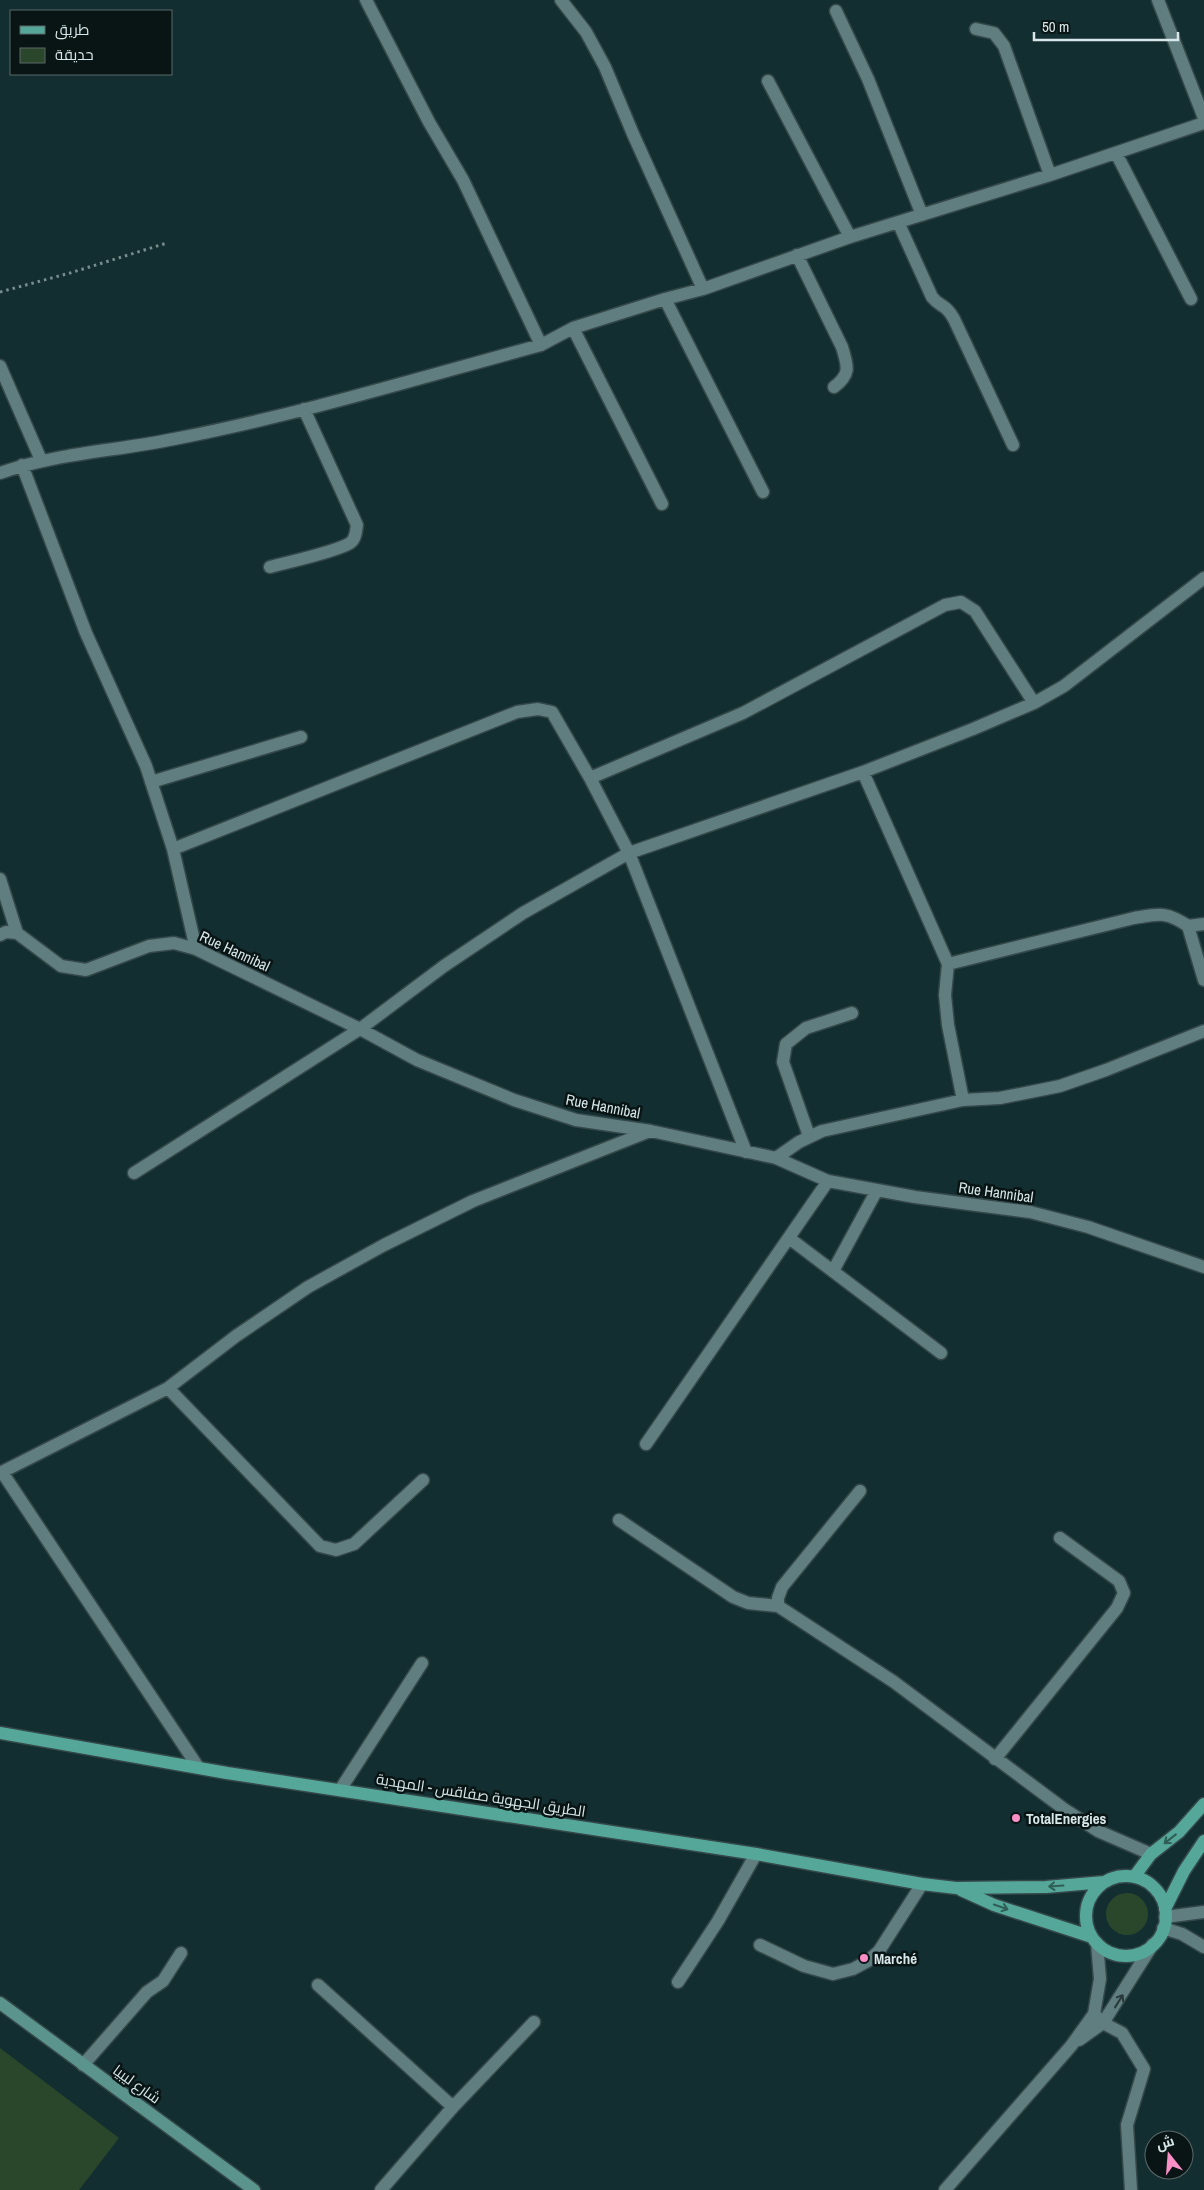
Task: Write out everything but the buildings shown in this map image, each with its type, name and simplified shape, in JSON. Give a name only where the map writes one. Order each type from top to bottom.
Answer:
[{"type":"main road","name":"الطريق الجهوية صفاقس - المهدية","points":[[0,1733],[340,1790],[756,1854],[922,1884],[956,1888],[1046,1887],[1104,1882]]},
{"type":"main road","points":[[1134,1877],[1151,1854],[1179,1832],[1204,1804]]},
{"type":"main road","points":[[1165,1918],[1159,1894],[1142,1879],[1134,1877],[1119,1877],[1104,1882],[1090,1897],[1086,1918],[1094,1940],[1109,1952],[1125,1955],[1140,1953],[1153,1944],[1165,1918],[1184,1871],[1204,1841]]},
{"type":"main road","name":"الطريق الجهوية صفاقس - المهدية","points":[[956,1888],[994,1905],[1094,1940]]},
{"type":"main road","name":"شارع ليبيا","points":[[0,2003],[254,2190]]},
{"type":"street","points":[[366,0],[429,122],[463,180],[541,345]]},
{"type":"street","points":[[561,0],[586,32],[605,67],[703,289]]},
{"type":"street","points":[[1158,0],[1204,118]]},
{"type":"street","points":[[836,12],[868,79],[922,215]]},
{"type":"street","points":[[976,28],[994,33],[1004,46],[1050,176]]},
{"type":"street","points":[[768,81],[850,237]]},
{"type":"street","points":[[0,473],[41,460],[174,440],[304,408],[541,345],[573,328],[665,298],[703,289],[850,237],[1050,176],[1204,123]]},
{"type":"street","points":[[1116,153],[1190,299]]},
{"type":"street","points":[[898,222],[932,297],[949,310],[1013,445]]},
{"type":"street","points":[[797,255],[842,348],[846,361],[848,372],[843,380],[834,387]]},
{"type":"street","points":[[665,298],[763,492]]},
{"type":"street","points":[[573,328],[662,504]]},
{"type":"street","points":[[0,366],[41,460]]},
{"type":"street","points":[[270,567],[350,543],[356,535],[357,525],[304,408]]},
{"type":"street","points":[[22,465],[86,634],[131,730],[151,782],[173,849],[196,949]]},
{"type":"street","points":[[134,1173],[360,1029],[444,966],[523,913],[629,853],[863,772],[973,730],[1034,703],[1064,686],[1204,578]]},
{"type":"street","points":[[590,778],[743,713],[945,605],[961,602],[975,611],[1034,703]]},
{"type":"street","points":[[173,849],[516,712],[538,708],[552,712],[590,778],[629,853],[746,1152]]},
{"type":"street","points":[[151,782],[301,737]]},
{"type":"street","points":[[863,772],[948,964],[945,995],[948,1025],[962,1100]]},
{"type":"street","points":[[0,879],[16,933],[6,932],[0,935]]},
{"type":"street","points":[[948,964],[1134,918],[1158,914],[1173,915],[1188,926],[1204,980]]},
{"type":"street","points":[[1188,926],[1204,924]]},
{"type":"street","name":"Rue Hannibal","points":[[16,933],[61,966],[86,970],[149,946],[174,943],[196,949],[360,1029],[417,1060],[514,1100],[576,1120],[650,1131],[776,1158],[828,1181],[1030,1212],[1088,1227],[1204,1267]]},
{"type":"street","points":[[810,1136],[783,1062],[786,1044],[806,1028],[852,1013]]},
{"type":"street","points":[[776,1158],[810,1136],[962,1100],[1000,1098],[1060,1086],[1204,1031]]},
{"type":"street","points":[[198,1767],[1,1472],[168,1388],[236,1336],[308,1287],[384,1245],[473,1201],[650,1131]]},
{"type":"street","points":[[646,1444],[828,1181]]},
{"type":"street","points":[[833,1271],[877,1190]]},
{"type":"street","points":[[789,1238],[941,1353]]},
{"type":"street","points":[[168,1388],[320,1546],[336,1550],[354,1544],[424,1480]]},
{"type":"street","points":[[778,1606],[778,1598],[782,1587],[860,1491]]},
{"type":"street","points":[[619,1520],[733,1597],[748,1603],[778,1606],[894,1682],[1064,1809],[1098,1831],[1151,1854]]},
{"type":"street","points":[[995,1759],[1117,1608],[1124,1593],[1119,1581],[1060,1538]]},
{"type":"street","points":[[340,1790],[422,1663]]},
{"type":"street","points":[[678,1982],[718,1922],[756,1854]]},
{"type":"street","points":[[760,1945],[804,1966],[833,1974],[853,1968],[868,1962],[879,1951],[922,1884]]},
{"type":"street","points":[[1165,1918],[1204,1912]]},
{"type":"street","points":[[1165,1918],[1182,1934],[1204,1947]]},
{"type":"street","points":[[1094,1940],[1100,1979],[1099,2018]]},
{"type":"street","points":[[945,2190],[1071,2046],[1099,2018],[1153,1944]]},
{"type":"street","points":[[83,2065],[147,1992],[163,1981],[181,1953]]},
{"type":"street","points":[[318,1985],[453,2107]]},
{"type":"street","points":[[1099,2018],[1122,2033],[1144,2069],[1127,2125],[1131,2190]]},
{"type":"street","points":[[381,2190],[453,2107],[534,2022]]},
{"type":"path","points":[[0,292],[167,243]]},
{"type":"green space","points":[[1131,1893],[1139,1896],[1145,1902],[1148,1914],[1145,1926],[1139,1932],[1123,1935],[1115,1932],[1109,1926],[1106,1910],[1109,1902],[1115,1896]]},
{"type":"green space","points":[[0,2048],[119,2138],[79,2190],[0,2190]]},
{"type":"place","name":"TotalEnergies","points":[[1016,1818]]},
{"type":"place","name":"Marché","points":[[864,1958]]}]
